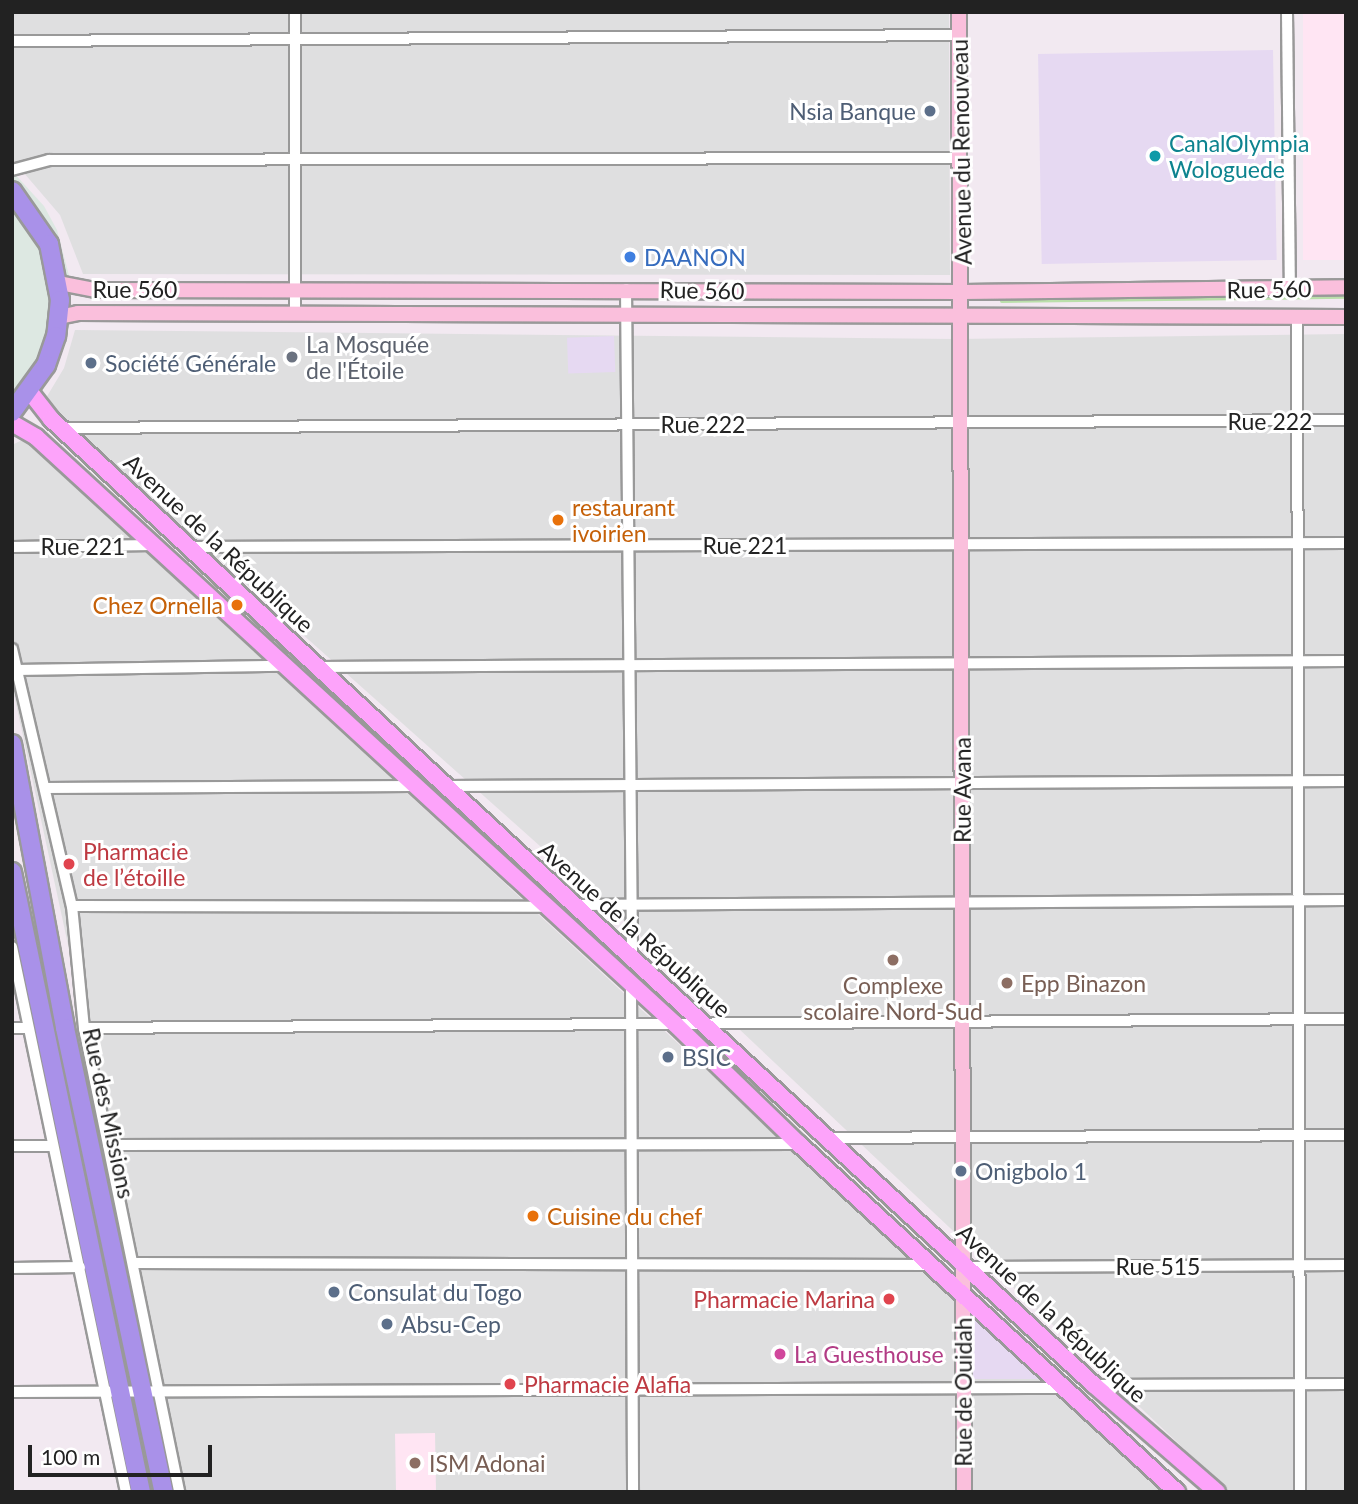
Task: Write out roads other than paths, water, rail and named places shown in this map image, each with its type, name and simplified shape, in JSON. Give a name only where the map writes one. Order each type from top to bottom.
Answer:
[{"type":"highway","points":[[12,191],[43,232],[59,283],[59,317],[49,359],[30,392],[12,412]]},
{"type":"highway","name":"Rue des Missions","points":[[12,744],[65,1028],[151,1391],[164,1492]]},
{"type":"highway","name":"Rue des Missions","points":[[12,872],[141,1492]]},
{"type":"main road","name":"Avenue du Renouveau","points":[[959,12],[963,319]]},
{"type":"main road","name":"Rue 560","points":[[59,283],[96,290],[295,288],[963,292],[1346,287]]},
{"type":"main road","name":"Rue 560","points":[[59,317],[78,313],[626,313],[963,319],[1346,317]]},
{"type":"main road","name":"Rue Avana","points":[[963,319],[962,1137],[966,1264]]},
{"type":"main road","name":"Avenue de la République","points":[[30,392],[61,428],[446,786],[1094,1385],[1217,1492]]},
{"type":"main road","name":"Avenue de la République","points":[[12,423],[36,437],[154,545],[411,786],[631,983],[799,1144],[1177,1492]]},
{"type":"main road","name":"Rue de Ouidah","points":[[964,1492],[962,1293],[966,1264]]},
{"type":"street","points":[[295,12],[295,314]]},
{"type":"street","points":[[1287,12],[1290,289]]},
{"type":"street","points":[[12,41],[960,35]]},
{"type":"street","points":[[12,170],[49,160],[294,162],[961,158]]},
{"type":"street","points":[[626,289],[632,956]]},
{"type":"street","points":[[1297,317],[1300,421],[1297,661],[1298,1265],[1302,1384],[1300,1492]]},
{"type":"street","name":"Rue 222","points":[[61,428],[1346,420]]},
{"type":"street","name":"Rue 221","points":[[190,547],[1346,542]]},
{"type":"street","name":"Rue 221","points":[[12,547],[154,545]]},
{"type":"street","points":[[12,649],[72,906],[84,1028],[134,1263],[151,1391],[180,1492]]},
{"type":"street","points":[[319,667],[1346,661]]},
{"type":"street","points":[[16,670],[283,666]]},
{"type":"street","points":[[446,786],[1346,781]]},
{"type":"street","points":[[45,788],[411,786]]},
{"type":"street","points":[[575,905],[1346,900]]},
{"type":"street","points":[[72,906],[548,907]]},
{"type":"street","points":[[12,947],[102,1390],[126,1492]]},
{"type":"street","points":[[631,983],[633,1492]]},
{"type":"street","points":[[84,1028],[1346,1019]]},
{"type":"street","points":[[12,1028],[28,1028]]},
{"type":"street","points":[[827,1138],[1346,1135]]},
{"type":"street","points":[[108,1145],[799,1144]]},
{"type":"street","points":[[12,1146],[52,1146]]},
{"type":"street","points":[[134,1263],[632,1267],[933,1265]]},
{"type":"street","name":"Rue 515","points":[[966,1264],[1346,1265]]},
{"type":"street","points":[[12,1268],[79,1267]]},
{"type":"street","points":[[1094,1385],[1346,1384]]},
{"type":"street","points":[[12,1392],[1064,1388]]},
{"type":"waterway","points":[[1002,301],[1346,297]]},
{"type":"place","name":"Nsia Banque","points":[[930,111]]},
{"type":"place","name":"CanalOlympia Wologuede","points":[[1155,156]]},
{"type":"place","name":"DAANON","points":[[630,257]]},
{"type":"place","name":"La Mosquée de l'Étoile","points":[[292,357]]},
{"type":"place","name":"Société Générale","points":[[91,363]]},
{"type":"place","name":"restaurant ivoirien","points":[[558,520]]},
{"type":"place","name":"Chez Ornella","points":[[237,605]]},
{"type":"place","name":"Pharmacie de l’étoille","points":[[69,864]]},
{"type":"place","name":"Complexe scolaire Nord-Sud","points":[[893,960]]},
{"type":"place","name":"Epp Binazon","points":[[1007,983]]},
{"type":"place","name":"BSIC","points":[[668,1057]]},
{"type":"place","name":"Onigbolo 1","points":[[961,1171]]},
{"type":"place","name":"Cuisine du chef","points":[[533,1216]]},
{"type":"place","name":"Consulat du Togo","points":[[334,1292]]},
{"type":"place","name":"Pharmacie Marina","points":[[889,1299]]},
{"type":"place","name":"Absu-Cep","points":[[387,1324]]},
{"type":"place","name":"La Guesthouse","points":[[780,1354]]},
{"type":"place","name":"Pharmacie Alafia","points":[[510,1384]]},
{"type":"place","name":"ISM Adonai","points":[[415,1463]]}]
